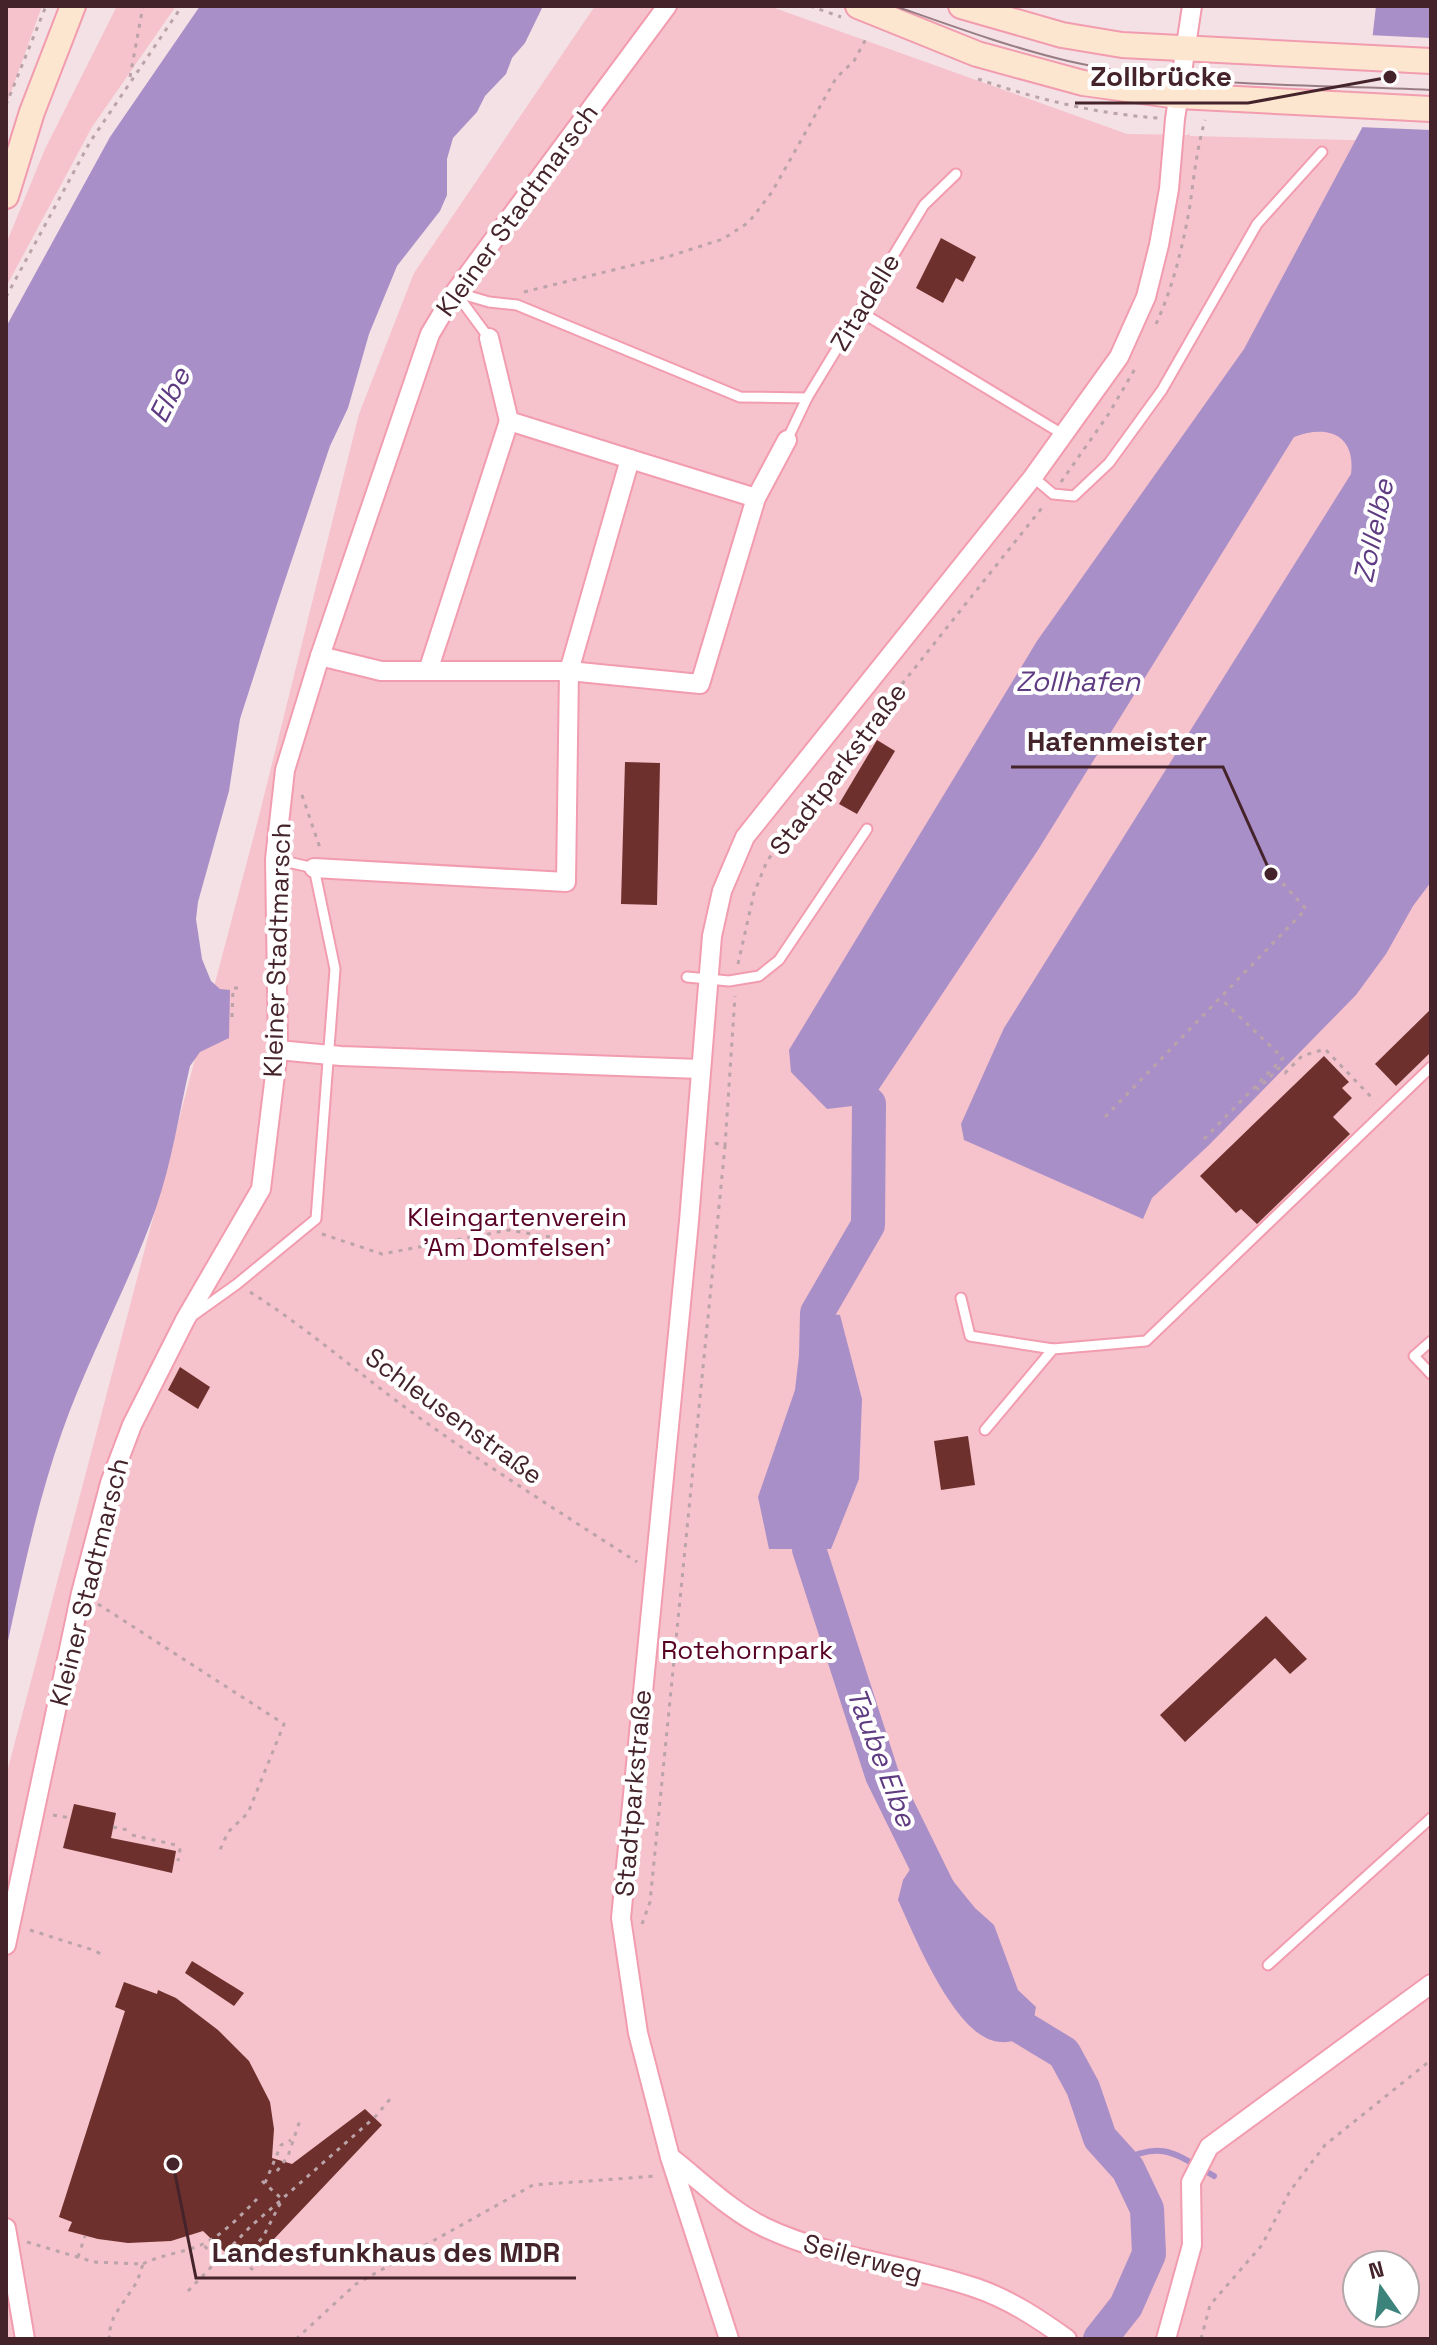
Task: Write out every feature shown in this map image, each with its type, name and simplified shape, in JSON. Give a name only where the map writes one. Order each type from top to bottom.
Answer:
[{"type":"main road","points":[[858,6],[977,54],[1052,77],[1117,89],[1178,96],[1431,109]]},
{"type":"main road","points":[[961,6],[1093,42],[1185,50],[1431,61]]},
{"type":"main road","points":[[6,196],[45,75],[74,8]]},
{"type":"street","name":"Kleiner Stadtmarsch","points":[[6,1945],[81,1593],[110,1483],[127,1439],[185,1320],[261,1189],[278,1050],[275,859],[285,770],[320,656],[430,334],[455,292],[667,6]]},
{"type":"street","name":"Stadtparkstraße","points":[[729,2339],[670,2157],[638,2033],[621,1918],[712,936],[722,891],[745,837],[1033,477],[1119,357],[1146,297],[1169,189],[1178,96],[1192,6]]},
{"type":"street","points":[[428,671],[509,421],[489,338]]},
{"type":"street","points":[[509,421],[756,498]]},
{"type":"street","points":[[320,656],[381,671],[569,671],[700,684],[756,498],[787,440]]},
{"type":"street","points":[[314,868],[566,882],[569,671],[630,459]]},
{"type":"street","points":[[278,1050],[329,1055],[700,1069]]},
{"type":"street","points":[[1166,2339],[1192,2245],[1191,2182],[1209,2147],[1431,1984]]},
{"type":"street","name":"Seilerweg","points":[[670,2157],[743,2215],[762,2226],[825,2249],[974,2287],[1010,2303],[1067,2339]]},
{"type":"street","points":[[7,2234],[25,2339]]},
{"type":"lane","points":[[1033,477],[1053,494],[1074,496],[1109,463],[1162,390],[1257,224],[1322,152]]},
{"type":"lane","name":"Zitadelle","points":[[787,440],[807,398],[924,205],[956,174]]},
{"type":"lane","points":[[455,292],[489,338]]},
{"type":"lane","points":[[455,292],[489,302],[517,305],[740,397],[807,398]]},
{"type":"lane","points":[[859,311],[1064,435]]},
{"type":"lane","points":[[687,977],[736,980],[759,976],[779,960],[867,829]]},
{"type":"lane","points":[[185,1320],[237,1284],[316,1219],[335,969],[314,868],[275,859]]},
{"type":"lane","points":[[961,1298],[970,1336],[1053,1349],[1146,1341],[1431,1067]]},
{"type":"lane","points":[[1431,1341],[1414,1356],[1431,1374]]},
{"type":"lane","points":[[985,1430],[1053,1349]]},
{"type":"lane","points":[[1268,1965],[1431,1818]]},
{"type":"path","points":[[6,105],[46,6]]},
{"type":"path","points":[[129,81],[143,6]]},
{"type":"path","points":[[6,297],[78,163],[129,81],[182,6]]},
{"type":"path","points":[[513,292],[528,292],[670,256],[723,239],[749,222],[772,192],[836,78],[854,61],[871,28]]},
{"type":"path","name":"Stadtparkstraße","points":[[625,1946],[636,1943],[650,1902],[725,1146],[736,980],[754,893],[767,861],[856,742],[1047,501]]},
{"type":"path","points":[[1105,1117],[1306,909],[1266,865]]},
{"type":"path","points":[[232,1017],[233,988],[241,988]]},
{"type":"path","points":[[1204,1139],[1283,1058],[1219,998]]},
{"type":"path","points":[[1255,1086],[1258,1089],[1279,1068],[1285,1073],[1302,1056],[1325,1049],[1385,1111]]},
{"type":"path","points":[[695,1139],[725,1146]]},
{"type":"path","points":[[303,1227],[382,1254],[509,1230],[556,1238]]},
{"type":"path","name":"Schleusenstraße","points":[[237,1284],[293,1319],[401,1405],[500,1474],[653,1573]]},
{"type":"path","points":[[81,1593],[284,1724],[248,1813],[228,1832],[220,1850]]},
{"type":"path","points":[[45,1814],[71,1818]]},
{"type":"path","points":[[113,1827],[176,1845],[180,1850],[178,1861]]},
{"type":"path","points":[[10,1924],[96,1951],[105,1957]]},
{"type":"path","points":[[1201,2339],[1210,2305],[1262,2245],[1290,2191],[1325,2145],[1431,2060]]},
{"type":"path","points":[[188,2291],[251,2226],[375,2117],[391,2098]]},
{"type":"path","points":[[277,2171],[288,2156],[301,2117]]},
{"type":"path","points":[[282,2199],[264,2182],[281,2145],[292,2139]]},
{"type":"path","points":[[296,2339],[356,2284],[533,2185],[676,2175]]},
{"type":"path","points":[[7,2234],[94,2262],[143,2264],[160,2255],[202,2244],[233,2223],[257,2199]]},
{"type":"path","points":[[253,2270],[242,2260],[263,2237],[282,2199]]},
{"type":"path","points":[[78,2257],[85,2236]]},
{"type":"path","points":[[202,2244],[219,2259]]},
{"type":"path","points":[[109,2338],[109,2327],[114,2316],[137,2282],[143,2264]]},
{"type":"green space","points":[[6,6],[42,6],[6,106]]},
{"type":"green space","points":[[117,6],[176,6],[92,127],[6,287],[6,244],[45,149]]},
{"type":"green space","name":"Rotehornpark","points":[[595,6],[769,6],[1127,134],[1189,133],[1190,136],[1431,142],[1431,2339],[6,2339],[6,1776],[259,816],[359,414],[414,273]]},
{"type":"water","name":"Elbe","points":[[200,6],[543,6],[506,74],[453,138],[447,159],[447,195],[440,211],[397,266],[369,334],[348,408],[330,446],[278,601],[240,719],[229,791],[196,919],[202,959],[211,981],[220,989],[230,990],[229,1038],[200,1052],[190,1066],[162,1191],[134,1265],[84,1375],[53,1459],[6,1650],[6,327],[110,137]]},
{"type":"water","points":[[1376,6],[1431,6],[1431,882],[1356,995],[1209,1145],[1152,1198],[1143,1219],[964,1140],[961,1124],[1004,1028],[1351,474],[1349,450],[1337,436],[1318,432],[1294,437],[1038,850],[869,1104],[827,1109],[791,1072],[789,1050],[1037,641],[1244,349],[1362,128]]},
{"type":"water","points":[[817,1313],[840,1315],[862,1399],[859,1479],[831,1549],[769,1549],[758,1497],[795,1390],[802,1329]]},
{"type":"water","points":[[936,1860],[975,1908],[994,1925],[1018,1990],[1036,2007],[1031,2035],[1005,2042],[984,2037],[953,2006],[926,1960],[898,1900],[903,1880],[915,1862]]},
{"type":"pier","points":[[1368,35],[1431,38],[1431,130],[1358,127]]},
{"type":"building","points":[[941,238],[976,257],[963,282],[956,278],[943,303],[916,288]]},
{"type":"building","points":[[877,740],[895,751],[857,814],[839,804]]},
{"type":"building","points":[[625,762],[660,763],[657,905],[621,904]]},
{"type":"building","points":[[1431,1009],[1431,1052],[1396,1086],[1375,1064]]},
{"type":"building","points":[[1324,1056],[1349,1082],[1342,1088],[1352,1098],[1333,1117],[1350,1134],[1257,1224],[1241,1209],[1236,1213],[1200,1176]]},
{"type":"building","points":[[180,1367],[210,1387],[198,1409],[168,1390]]},
{"type":"building","points":[[968,1436],[975,1485],[941,1490],[934,1441]]},
{"type":"building","points":[[1266,1616],[1307,1659],[1290,1674],[1275,1658],[1185,1742],[1160,1715]]},
{"type":"building","points":[[74,1804],[116,1813],[111,1838],[176,1851],[172,1873],[63,1848]]},
{"type":"building","points":[[192,1961],[244,1993],[234,2006],[185,1973]]},
{"type":"building","points":[[124,1982],[176,1998],[218,2030],[249,2061],[270,2102],[274,2129],[272,2158],[292,2164],[365,2109],[382,2125],[256,2258],[252,2255],[249,2258],[241,2251],[233,2260],[203,2231],[171,2241],[128,2243],[68,2231],[72,2222],[59,2217],[125,2011],[115,2007]]},
{"type":"waterway","name":"Taube Elbe","points":[[816,1358],[817,1313],[868,1225],[869,1104]]},
{"type":"waterway","name":"Taube Elbe","points":[[811,1502],[809,1549],[882,1775],[945,1903]]},
{"type":"waterway","name":"Taube Elbe","points":[[998,2003],[1008,2019],[1064,2053],[1083,2088],[1100,2138],[1128,2169],[1147,2209],[1149,2254],[1126,2306],[1100,2339]]},
{"type":"waterway","points":[[1120,2161],[1148,2151],[1169,2152],[1214,2176]]},
{"type":"tram line","points":[[895,6],[1024,49],[1113,70],[1249,83],[1431,90]]},
{"type":"place","name":"Zollbrücke","points":[[1390,77]]},
{"type":"place","name":"Hafenmeister","points":[[1271,874]]},
{"type":"place","name":"Landesfunkhaus des MDR","points":[[173,2164]]},
{"type":"water label","name":"Zollelbe","points":[[1373,531]]},
{"type":"water label","name":"Zollhafen","points":[[1078,681]]},
{"type":"park label","name":"Kleingartenverein 'Am Domfelsen'","points":[[517,1232]]}]
